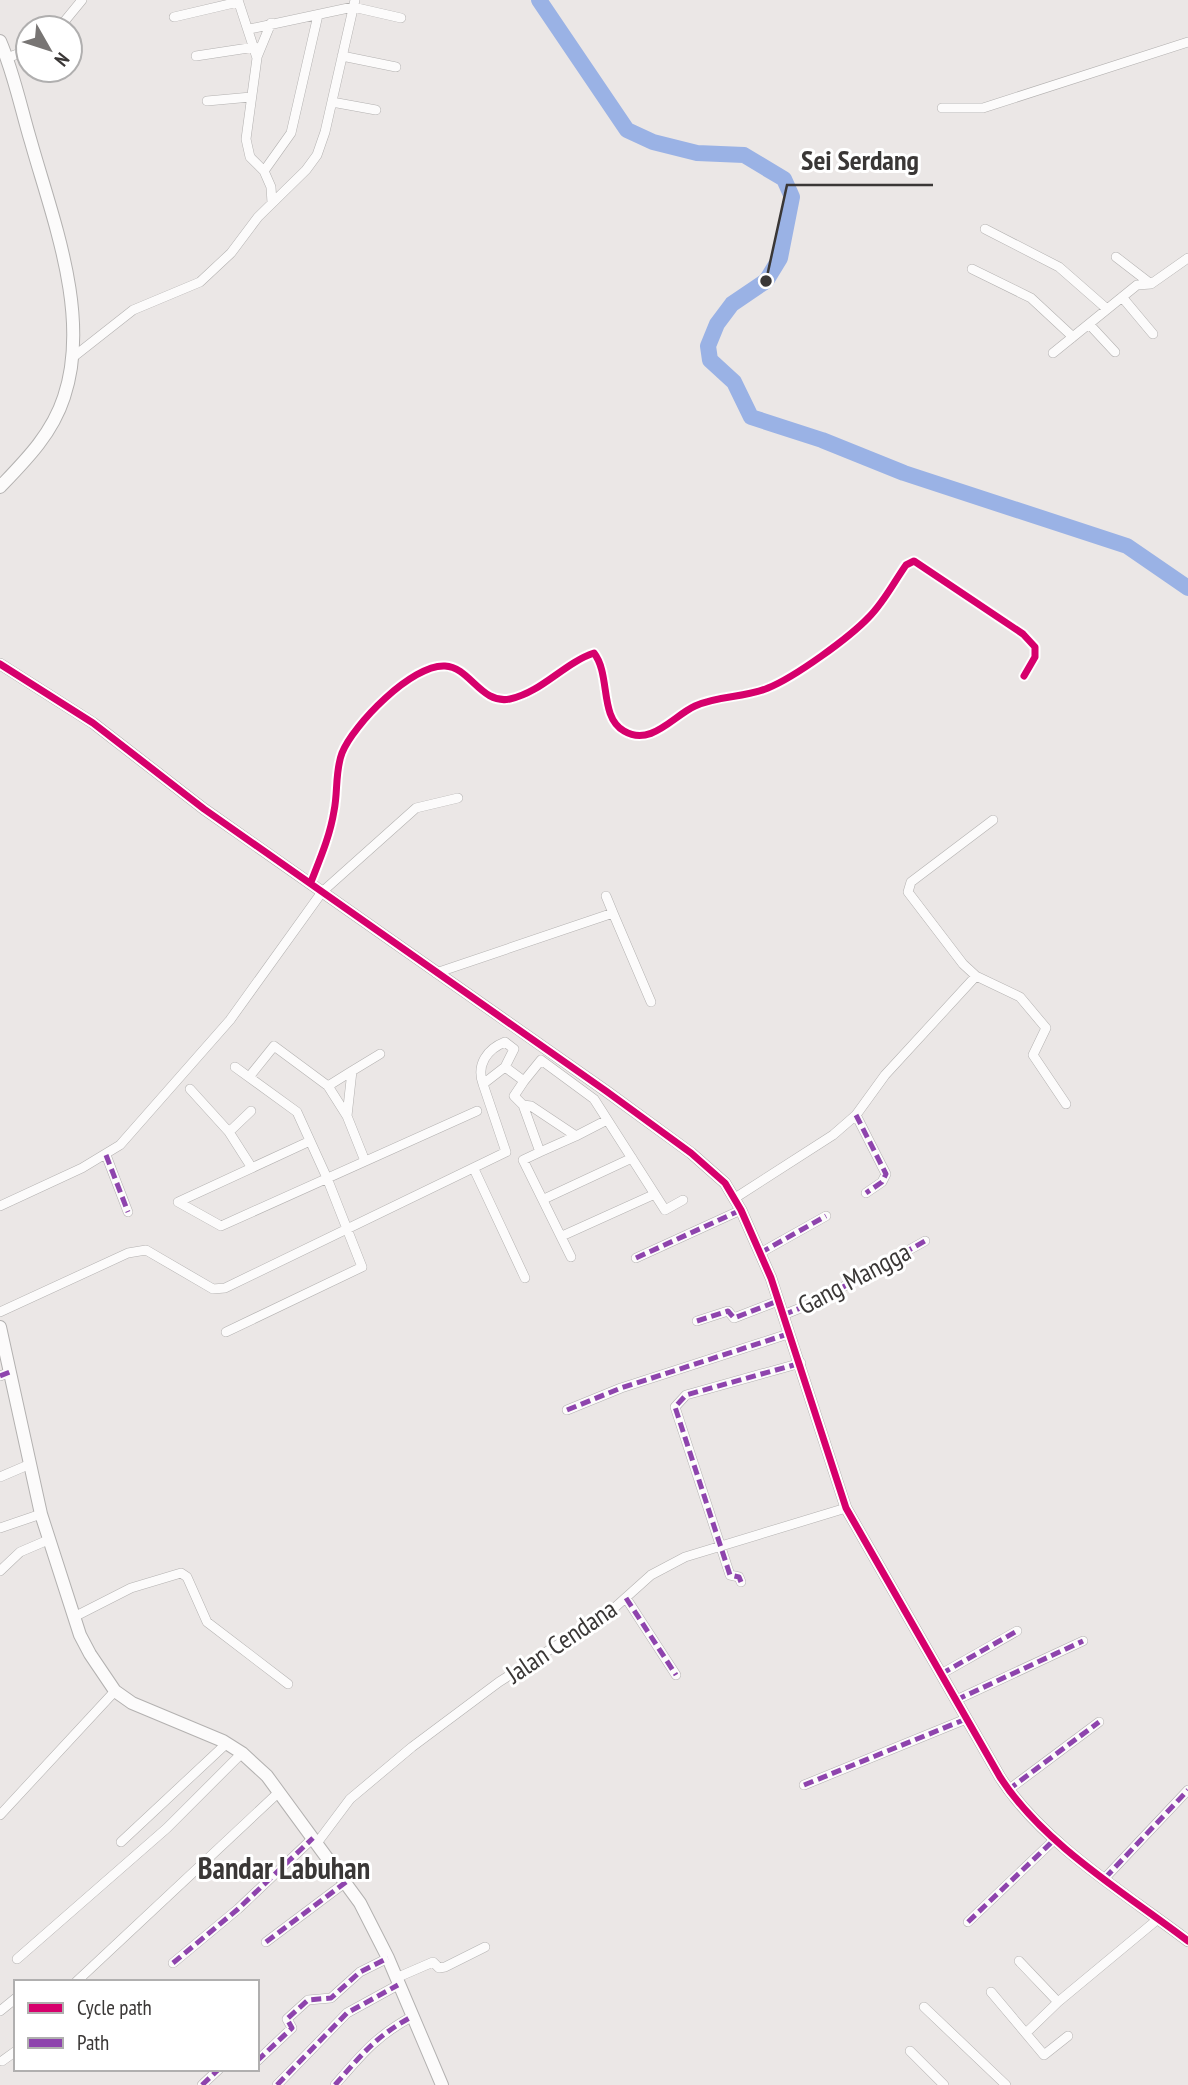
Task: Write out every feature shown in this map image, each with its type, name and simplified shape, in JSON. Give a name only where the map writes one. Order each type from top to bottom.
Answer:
[{"type":"main road","points":[[0,41],[7,58],[64,267],[70,309],[72,358],[64,397],[49,431],[0,487]]},
{"type":"main road","points":[[0,1327],[5,1374],[48,1540],[74,1617],[90,1654],[116,1691],[145,1710],[227,1743],[242,1753],[279,1792],[346,1882],[388,1958],[442,2085]]},
{"type":"street","points":[[70,14],[82,0]]},
{"type":"street","points":[[174,17],[238,1],[250,29],[257,58]]},
{"type":"street","points":[[250,29],[318,15],[354,3],[401,18]]},
{"type":"street","points":[[72,358],[133,310],[200,282],[231,253],[258,217],[306,170],[317,155],[354,3]]},
{"type":"street","points":[[264,171],[291,133],[318,15]]},
{"type":"street","points":[[271,23],[257,58],[246,139],[250,158],[264,171],[271,187],[272,204]]},
{"type":"street","points":[[942,108],[983,108],[1188,42]]},
{"type":"street","points":[[196,56],[255,47]]},
{"type":"street","points":[[7,58],[14,55]]},
{"type":"street","points":[[342,56],[396,67]]},
{"type":"street","points":[[207,101],[251,97]]},
{"type":"street","points":[[332,102],[376,110]]},
{"type":"street","points":[[985,229],[1059,267],[1107,309]]},
{"type":"street","points":[[1116,257],[1151,284]]},
{"type":"street","points":[[1053,353],[1137,285],[1151,284],[1188,258]]},
{"type":"street","points":[[972,269],[1031,298],[1073,337]]},
{"type":"street","points":[[1122,297],[1153,334]]},
{"type":"street","points":[[1089,324],[1115,352]]},
{"type":"street","points":[[311,882],[331,829],[338,767],[344,749],[359,728],[404,681],[437,667],[449,667],[493,697],[508,699],[532,690],[594,653],[602,668],[614,721],[623,731],[643,736],[658,730],[697,705],[750,694],[785,680],[869,617],[906,565],[914,561],[1009,623],[1033,643],[1035,657],[1024,676]]},
{"type":"street","points":[[0,664],[93,723],[204,809],[311,882],[714,1172],[735,1198],[760,1253],[801,1363],[812,1409],[846,1508],[1008,1790],[1055,1839],[1188,1941]]},
{"type":"street","points":[[0,1206],[106,1155],[140,1125],[230,1020],[322,892],[416,808],[458,798]]},
{"type":"street","points":[[993,820],[911,881],[907,889],[960,960],[976,976],[1020,997],[1046,1028],[1033,1054],[1066,1104]]},
{"type":"street","points":[[606,896],[651,1002]]},
{"type":"street","points":[[436,973],[613,913]]},
{"type":"street","points":[[735,1198],[833,1135],[856,1115],[885,1074],[976,976]]},
{"type":"street","points":[[0,1312],[128,1253],[146,1250],[214,1289],[225,1288],[506,1152],[483,1084],[482,1064],[496,1045],[520,1031]]},
{"type":"street","points":[[483,1084],[505,1067],[520,1031]]},
{"type":"street","points":[[505,1042],[514,1049]]},
{"type":"street","points":[[249,1077],[274,1046],[328,1086],[347,1116],[365,1161]]},
{"type":"street","points":[[328,1086],[380,1054]]},
{"type":"street","points":[[541,1152],[523,1105],[514,1096],[541,1059],[594,1099],[665,1210],[682,1200]]},
{"type":"street","points":[[226,1332],[362,1267],[327,1178],[297,1112],[235,1066]]},
{"type":"street","points":[[505,1067],[524,1081]]},
{"type":"street","points":[[347,1116],[352,1071]]},
{"type":"street","points":[[190,1089],[229,1132],[252,1168]]},
{"type":"street","points":[[523,1105],[531,1106],[576,1136]]},
{"type":"street","points":[[229,1132],[251,1111]]},
{"type":"street","points":[[310,1141],[178,1202],[221,1226],[477,1111]]},
{"type":"street","points":[[856,1115],[886,1174],[882,1182],[866,1194]]},
{"type":"street","points":[[571,1257],[523,1160],[607,1120]]},
{"type":"street","points":[[106,1155],[128,1212]]},
{"type":"street","points":[[544,1199],[632,1158]]},
{"type":"street","points":[[474,1169],[525,1278]]},
{"type":"street","points":[[562,1236],[655,1194]]},
{"type":"street","points":[[636,1258],[741,1210]]},
{"type":"street","points":[[760,1253],[826,1216]]},
{"type":"street","name":"Gang Mangga","points":[[783,1315],[833,1293],[925,1241]]},
{"type":"street","points":[[697,1321],[728,1311],[733,1318],[737,1318],[778,1301]]},
{"type":"street","points":[[567,1410],[621,1388],[788,1334]]},
{"type":"street","points":[[741,1582],[739,1577],[730,1575],[723,1545],[675,1407],[687,1395],[801,1363]]},
{"type":"street","points":[[0,1477],[28,1465]]},
{"type":"street","name":"Jalan Cendana","points":[[173,1963],[315,1840],[350,1799],[412,1747],[459,1710],[626,1598],[652,1575],[685,1557],[846,1508]]},
{"type":"street","points":[[0,1528],[41,1514]]},
{"type":"street","points":[[0,1571],[20,1552],[48,1540]]},
{"type":"street","points":[[74,1617],[131,1588],[164,1577],[184,1574],[207,1622],[288,1684]]},
{"type":"street","points":[[626,1598],[676,1675]]},
{"type":"street","points":[[941,1674],[1017,1631]]},
{"type":"street","points":[[956,1700],[1083,1641]]},
{"type":"street","points":[[0,1815],[116,1691]]},
{"type":"street","points":[[804,1785],[966,1718]]},
{"type":"street","points":[[1008,1790],[1099,1722]]},
{"type":"street","points":[[121,1842],[227,1743]]},
{"type":"street","points":[[16,1959],[167,1828],[242,1753]]},
{"type":"street","points":[[1105,1878],[1188,1790]]},
{"type":"street","points":[[78,1980],[279,1792]]},
{"type":"street","points":[[968,1922],[1055,1839]]},
{"type":"street","points":[[266,1942],[346,1882]]},
{"type":"street","points":[[1027,2033],[1058,2002],[1158,1919]]},
{"type":"street","points":[[277,2085],[347,2013],[433,1962],[439,1968],[445,1967],[485,1947]]},
{"type":"street","points":[[259,2059],[292,2028],[287,2019],[299,2007],[308,2000],[331,1998],[360,1972],[388,1958]]},
{"type":"street","points":[[1019,1961],[1058,2002]]},
{"type":"street","points":[[991,1992],[1044,2055],[1068,2036]]},
{"type":"street","points":[[0,2011],[14,2000]]},
{"type":"street","points":[[924,2007],[1006,2085]]},
{"type":"street","points":[[335,2085],[366,2047],[389,2028],[413,2016]]},
{"type":"street","points":[[909,2051],[944,2085]]},
{"type":"street","points":[[202,2085],[217,2071]]},
{"type":"waterway","points":[[539,0],[627,130],[653,142],[697,153],[744,155],[784,179],[792,197],[780,258],[766,281],[732,304],[717,324],[708,346],[710,360],[734,382],[751,417],[822,440],[904,473],[1127,546],[1188,588]]},
{"type":"marked path","points":[[856,1115],[886,1174],[882,1182],[866,1193]]},
{"type":"marked path","points":[[106,1155],[128,1212]]},
{"type":"marked path","points":[[636,1258],[741,1210]]},
{"type":"marked path","points":[[760,1253],[826,1216]]},
{"type":"marked path","points":[[783,1315],[818,1301],[925,1241]]},
{"type":"marked path","points":[[697,1321],[728,1311],[734,1318],[778,1301]]},
{"type":"marked path","points":[[567,1410],[621,1388],[788,1334]]},
{"type":"marked path","points":[[741,1582],[739,1577],[730,1575],[675,1407],[686,1395],[801,1363]]},
{"type":"marked path","points":[[0,1376],[10,1372]]},
{"type":"marked path","points":[[626,1598],[676,1675]]},
{"type":"marked path","points":[[941,1674],[1017,1631]]},
{"type":"marked path","points":[[956,1700],[1083,1641]]},
{"type":"marked path","points":[[804,1785],[966,1719]]},
{"type":"marked path","points":[[1008,1790],[1099,1722]]},
{"type":"marked path","points":[[1105,1878],[1188,1790]]},
{"type":"marked path","points":[[173,1963],[238,1909],[313,1838]]},
{"type":"marked path","points":[[968,1922],[1055,1839]]},
{"type":"marked path","points":[[266,1942],[346,1882]]},
{"type":"marked path","points":[[259,2059],[292,2028],[287,2019],[308,2000],[331,1998],[360,1972],[388,1958]]},
{"type":"marked path","points":[[277,2085],[347,2013],[398,1985]]},
{"type":"marked path","points":[[335,2085],[379,2038],[413,2016]]},
{"type":"marked path","points":[[202,2085],[217,2071]]},
{"type":"cycle path","points":[[311,882],[330,829],[337,774],[348,741],[385,698],[401,685],[432,668],[454,668],[491,697],[510,699],[532,690],[573,663],[594,653],[599,662],[608,706],[616,725],[634,735],[653,733],[695,706],[759,691],[779,683],[807,666],[869,617],[906,565],[914,561],[1023,634],[1035,647],[1035,657],[1024,676]]},
{"type":"cycle path","points":[[0,664],[93,723],[204,809],[606,1091],[691,1153],[725,1183],[741,1210],[771,1278],[846,1508],[1000,1777],[1018,1801],[1062,1846],[1188,1941]]},
{"type":"place","name":"Sei Serdang","points":[[766,281]]},
{"type":"district","name":"Bandar Labuhan","points":[[284,1867]]}]
